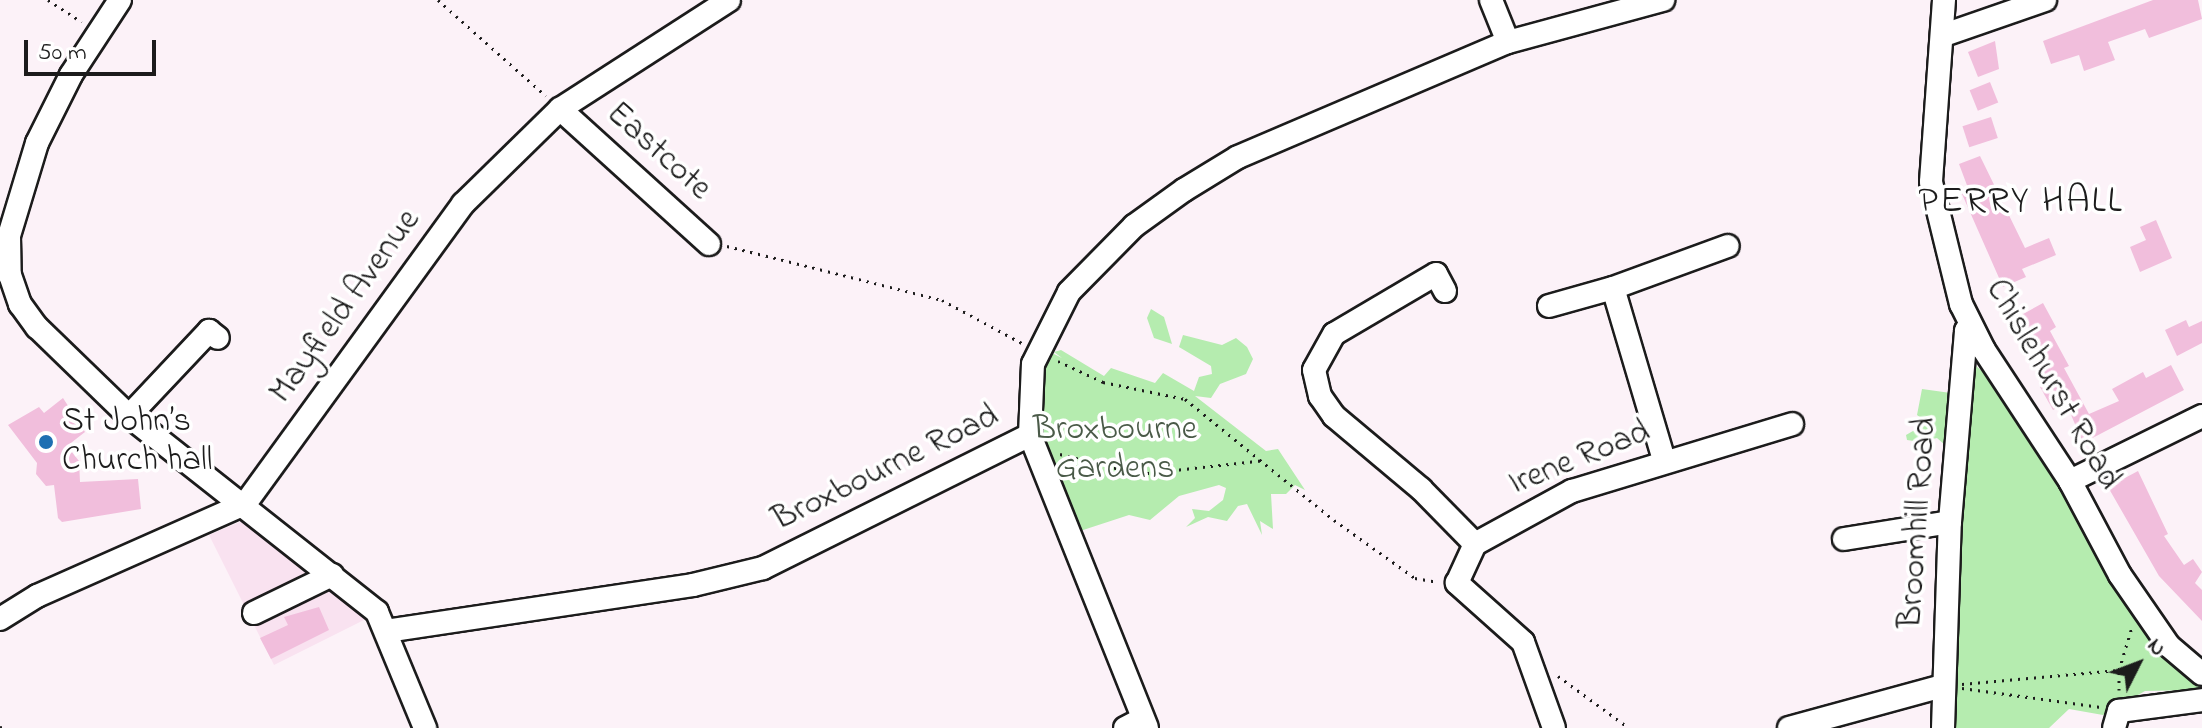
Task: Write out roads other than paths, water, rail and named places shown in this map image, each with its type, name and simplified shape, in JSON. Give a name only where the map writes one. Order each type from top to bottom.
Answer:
[{"type":"street","points":[[120,0],[37,143],[9,236],[10,275],[37,327],[129,416],[245,504],[377,612],[425,728]]},
{"type":"street","name":"Mayfield Avenue","points":[[245,504],[463,204],[560,109],[729,0]]},
{"type":"street","points":[[1491,0],[1508,42]]},
{"type":"street","name":"Broxbourne Road","points":[[386,631],[693,585],[763,568],[1030,435],[1028,391],[1037,351],[1069,292],[1098,259],[1184,190],[1238,157],[1508,42],[1663,0]]},
{"type":"street","name":"Chislehurst Road","points":[[1944,0],[1944,35],[1931,182],[1939,230],[1970,324],[2070,481],[2120,575],[2169,646],[2202,674]]},
{"type":"street","points":[[1944,35],[2045,0]]},
{"type":"street","name":"Eastcote","points":[[560,109],[709,244]]},
{"type":"street","points":[[1549,306],[1647,277],[1728,246]]},
{"type":"street","points":[[1445,291],[1436,274],[1334,334],[1314,370],[1320,396],[1334,416],[1421,489],[1475,544],[1457,583],[1512,629],[1528,656],[1554,728]]},
{"type":"street","points":[[1613,288],[1664,460]]},
{"type":"street","name":"Broomhill Road","points":[[1943,728],[1950,522],[1966,331],[1970,324]]},
{"type":"street","points":[[129,416],[209,331],[218,338]]},
{"type":"street","points":[[2070,481],[2202,416]]},
{"type":"street","name":"Irene Road","points":[[1475,544],[1572,491],[1664,460],[1792,424]]},
{"type":"street","points":[[1030,435],[1138,725]]},
{"type":"street","points":[[0,619],[37,596],[245,504]]},
{"type":"street","points":[[1844,539],[1950,522]]},
{"type":"street","points":[[254,613],[332,575]]},
{"type":"street","points":[[1789,728],[1943,686]]},
{"type":"street","points":[[2117,720],[2202,700]]},
{"type":"place","name":"St John’s Church hall","points":[[46,442]]},
{"type":"district","name":"PERRY HALL","points":[[2021,203]]},
{"type":"park label","name":"Broxbourne Gardens","points":[[1115,450]]}]
